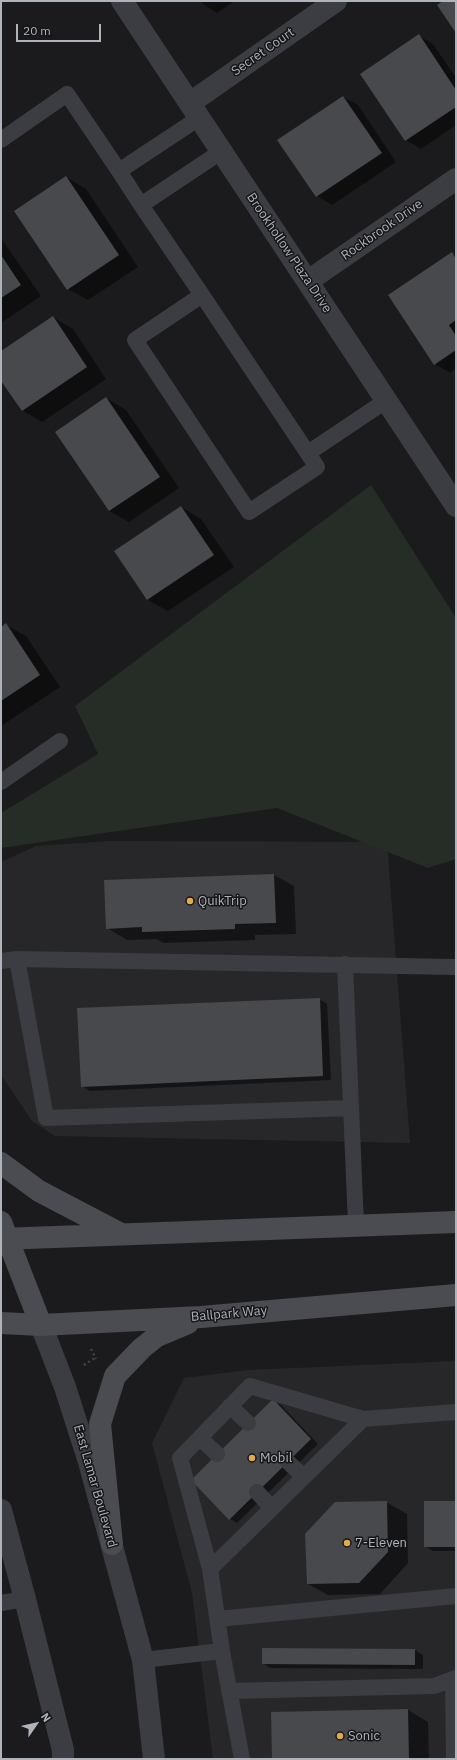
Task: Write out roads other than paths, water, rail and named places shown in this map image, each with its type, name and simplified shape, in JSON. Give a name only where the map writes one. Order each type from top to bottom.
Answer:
[{"type":"main road","points":[[1,1163],[39,1191],[122,1234]]},
{"type":"main road","points":[[3,1233],[122,1234],[456,1222]]},
{"type":"main road","name":"East Lamar Boulevard","points":[[3,1233],[41,1325]]},
{"type":"main road","name":"Ballpark Way","points":[[1,1323],[41,1325],[201,1317],[456,1295]]},
{"type":"main road","points":[[112,1544],[100,1424],[115,1376],[156,1336],[201,1317]]},
{"type":"street","name":"Brookhollow Plaza Drive","points":[[122,1],[456,506]]},
{"type":"street","name":"Secret Court","points":[[194,111],[336,1]]},
{"type":"street","name":"Rockbrook Drive","points":[[308,281],[456,179]]},
{"type":"street","name":"East Lamar Boulevard","points":[[41,1325],[65,1386],[112,1544],[143,1660],[154,1759]]},
{"type":"street","points":[[1,1510],[63,1750],[63,1759]]},
{"type":"lane","points":[[1,140],[67,94],[141,205],[202,295],[308,453],[317,467],[249,512],[135,340],[202,295]]},
{"type":"lane","points":[[119,171],[194,111]]},
{"type":"lane","points":[[141,205],[222,151]]},
{"type":"lane","points":[[308,453],[387,400]]},
{"type":"lane","points":[[1,782],[60,741]]},
{"type":"lane","points":[[17,958],[46,1118],[351,1108]]},
{"type":"lane","points":[[1,961],[17,958],[456,967]]},
{"type":"lane","points":[[345,964],[356,1225]]},
{"type":"lane","points":[[242,1759],[222,1651],[210,1569],[180,1458],[250,1386],[363,1419],[456,1412]]},
{"type":"lane","points":[[230,1406],[248,1423]]},
{"type":"lane","points":[[210,1569],[363,1419]]},
{"type":"lane","points":[[200,1438],[217,1454]]},
{"type":"lane","points":[[288,1462],[304,1477]]},
{"type":"lane","points":[[257,1492],[272,1508]]},
{"type":"lane","points":[[218,1619],[456,1596]]},
{"type":"lane","points":[[1,1603],[25,1599]]},
{"type":"lane","points":[[143,1660],[222,1651]]},
{"type":"lane","points":[[229,1691],[434,1686],[454,1678],[454,1759]]},
{"type":"place","name":"QuikTrip","points":[[190,901]]},
{"type":"place","name":"Mobil","points":[[252,1458]]},
{"type":"place","name":"7-Eleven","points":[[347,1543]]},
{"type":"place","name":"Sonic","points":[[340,1736]]}]
